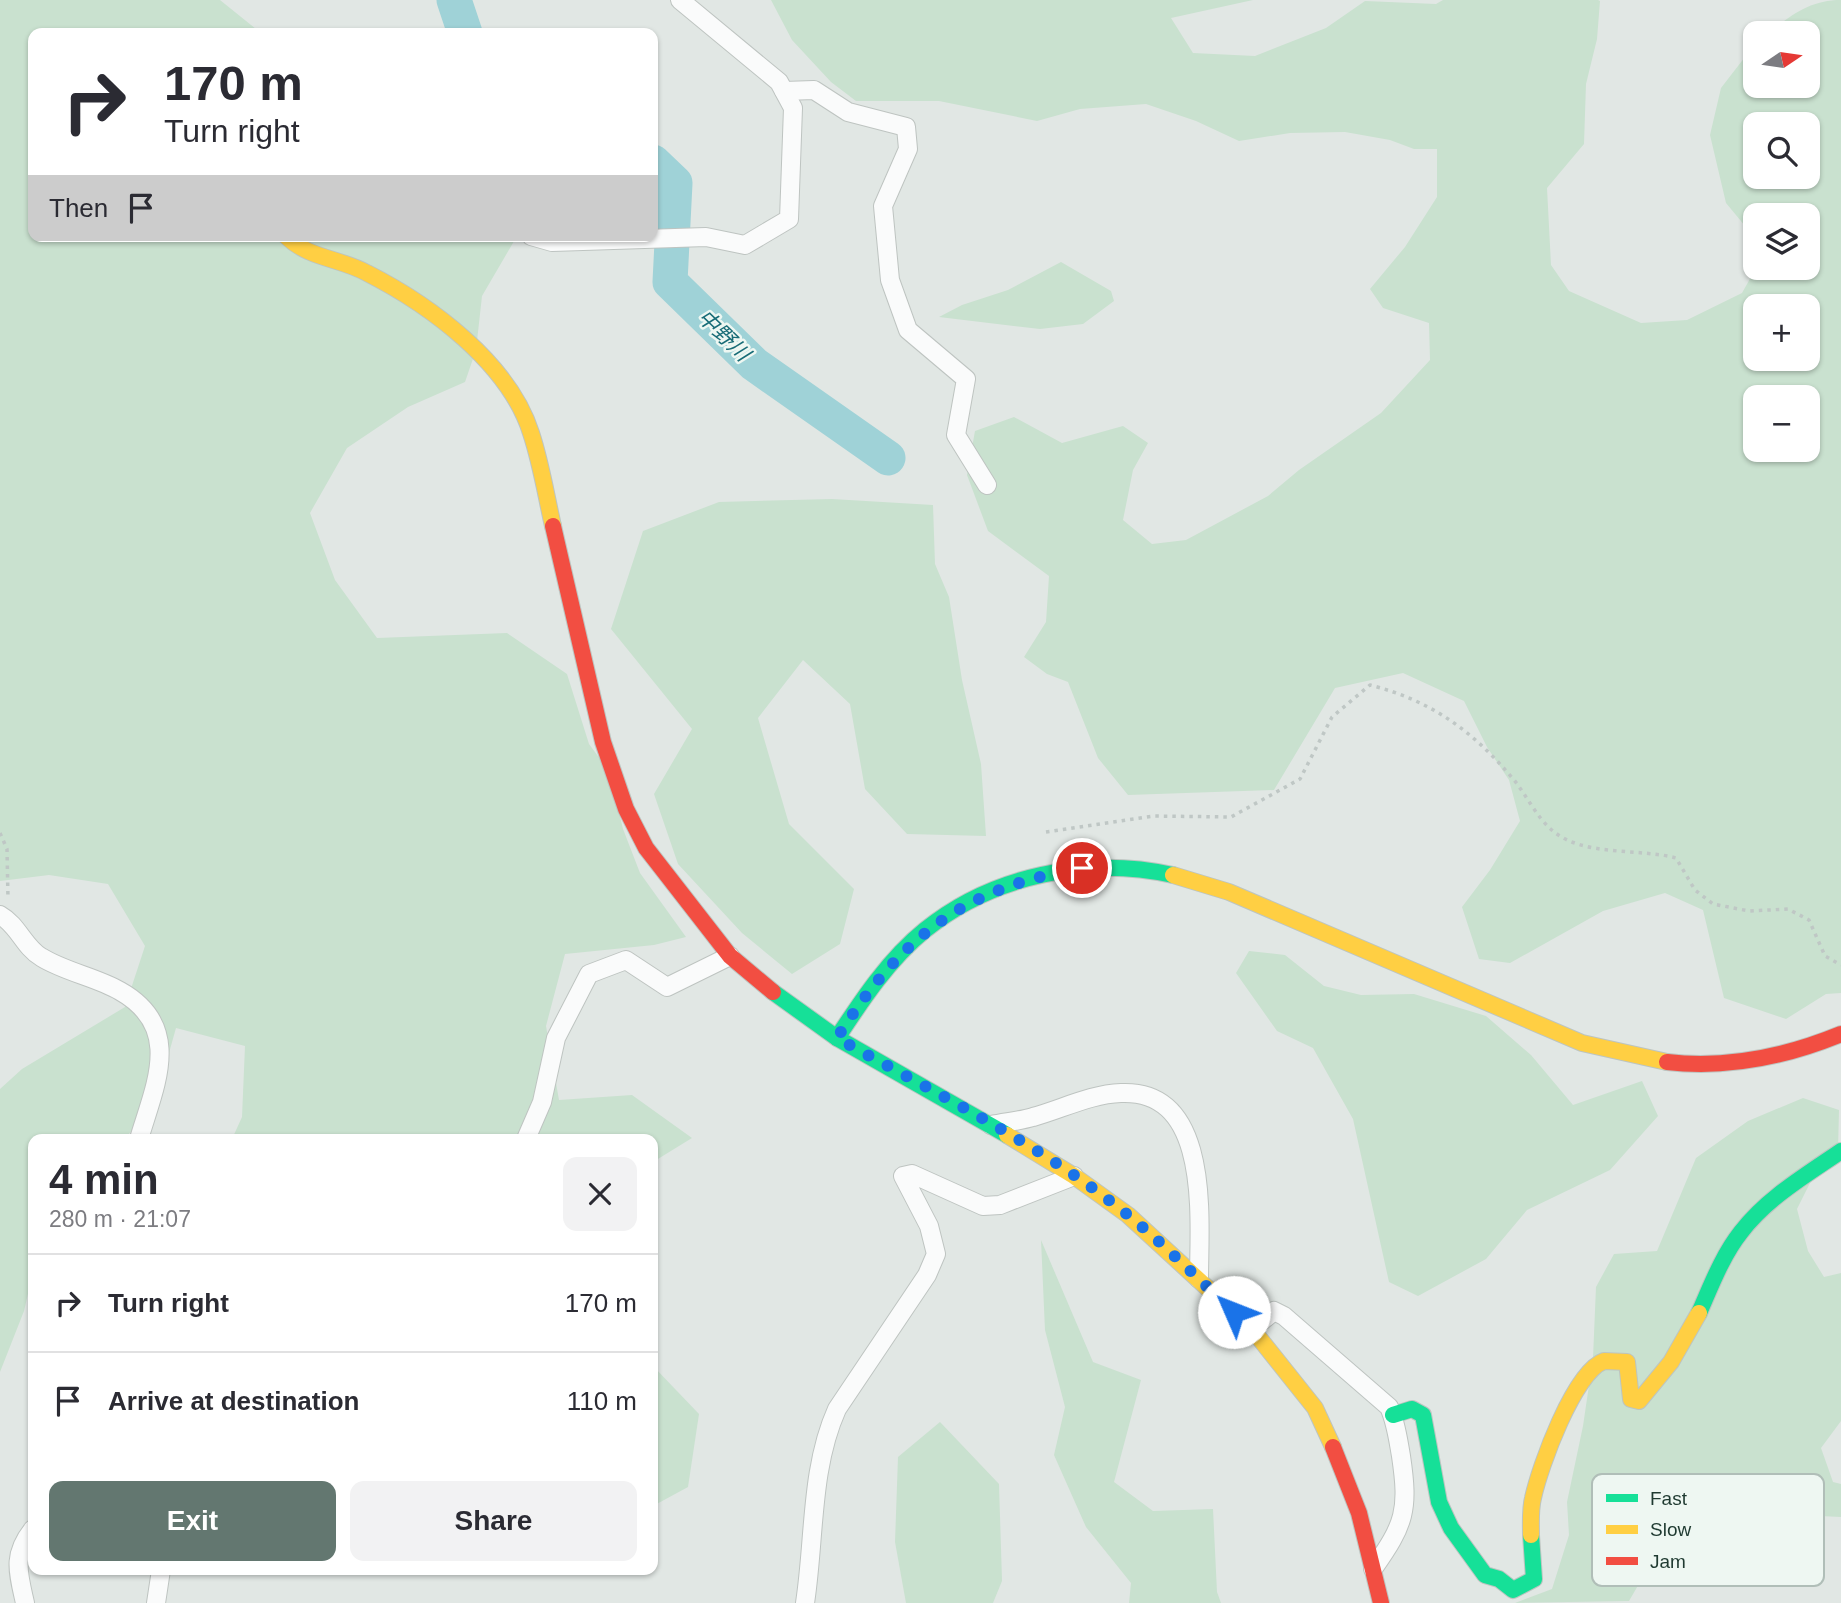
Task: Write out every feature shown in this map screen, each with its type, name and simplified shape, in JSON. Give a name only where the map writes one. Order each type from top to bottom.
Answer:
[{"type":"street","points":[[658,239],[694,238],[744,245],[789,219],[793,108],[779,82],[680,0]]},
{"type":"street","points":[[784,91],[814,90],[848,112],[906,127],[908,149],[883,206],[890,280],[908,330],[966,379],[956,435],[987,485]]},
{"type":"street","points":[[290,242],[294,247],[366,272],[425,311],[493,367],[512,395],[531,431],[603,742],[626,808],[646,848],[730,956],[786,1003],[837,1038],[991,1125],[1073,1176],[1128,1215],[1252,1329],[1315,1408],[1348,1479],[1381,1603]]},
{"type":"street","points":[[837,1038],[900,956],[944,916],[972,900],[1032,878],[1082,868],[1121,867],[1166,873],[1240,897],[1582,1043],[1621,1056],[1681,1065],[1730,1065],[1787,1055],[1841,1035]]},
{"type":"street","points":[[4,918],[39,957],[120,991],[140,1004],[159,1033],[161,1065],[140,1134]]},
{"type":"street","points":[[528,1134],[541,1102],[556,1038],[589,974],[626,960],[667,987],[730,956]]},
{"type":"street","points":[[991,1125],[1031,1118],[1084,1100],[1121,1093],[1137,1094],[1160,1103],[1174,1116],[1193,1149],[1198,1173],[1199,1279]]},
{"type":"street","points":[[1393,1415],[1409,1408],[1419,1410],[1423,1415],[1439,1502],[1451,1528],[1478,1568],[1485,1575],[1499,1579],[1513,1590],[1534,1579],[1531,1509],[1537,1478],[1554,1436],[1594,1365],[1612,1358],[1627,1362],[1632,1399],[1639,1401],[1656,1385],[1687,1337],[1740,1233],[1769,1201],[1841,1151]]},
{"type":"street","points":[[805,1603],[817,1481],[827,1433],[837,1409],[927,1275],[936,1254],[929,1226],[903,1176],[912,1174],[983,1206],[1000,1205],[1073,1176]]},
{"type":"street","points":[[1252,1329],[1274,1311],[1284,1316],[1331,1360],[1378,1395],[1393,1415],[1406,1499],[1396,1537],[1373,1569]]},
{"type":"street","points":[[25,1603],[17,1569],[21,1544],[28,1535]]},
{"type":"street","points":[[156,1603],[160,1575]]},
{"type":"path","points":[[1046,832],[1154,817],[1231,817],[1300,779],[1332,717],[1370,685],[1409,695],[1463,728],[1513,779],[1553,832],[1578,843],[1628,854],[1654,852],[1676,858],[1695,890],[1713,904],[1749,911],[1788,909],[1809,920],[1825,956],[1841,965]]},
{"type":"path","points":[[0,833],[7,849],[4,918]]},
{"type":"green space","points":[[0,0],[220,0],[255,28],[28,28],[28,242],[514,242],[482,296],[476,350],[465,382],[408,407],[347,448],[310,513],[335,580],[377,638],[507,633],[567,674],[589,744],[609,771],[623,829],[640,873],[686,937],[654,945],[565,954],[546,1026],[559,1100],[632,1095],[692,1138],[658,1159],[658,1134],[234,1134],[242,1117],[245,1046],[176,1028],[156,1099],[129,1134],[28,1134],[28,1294],[0,1372],[0,1089],[22,1069],[125,1007],[145,946],[108,884],[49,875],[0,881]]},
{"type":"green space","points":[[771,0],[1253,0],[1171,18],[1193,53],[1255,56],[1326,28],[1365,1],[1436,4],[1443,0],[1598,0],[1597,39],[1586,84],[1584,144],[1547,188],[1551,265],[1569,291],[1641,323],[1687,320],[1742,293],[1749,280],[1820,280],[1820,203],[1743,203],[1743,224],[1726,203],[1710,135],[1721,88],[1743,60],[1743,98],[1820,98],[1820,21],[1785,21],[1811,5],[1841,0],[1841,993],[1826,994],[1786,1019],[1724,998],[1703,910],[1665,893],[1603,911],[1510,963],[1479,959],[1462,907],[1490,870],[1520,821],[1509,780],[1487,747],[1464,701],[1403,673],[1335,688],[1274,790],[1128,795],[1098,758],[1068,682],[1047,674],[1024,657],[1046,622],[1049,576],[988,531],[967,475],[975,431],[1014,417],[1062,443],[1123,426],[1148,443],[1133,470],[1123,520],[1152,544],[1186,540],[1268,496],[1299,470],[1381,413],[1430,360],[1429,323],[1383,308],[1370,289],[1405,247],[1437,197],[1437,149],[1414,149],[1390,140],[1345,132],[1290,133],[1239,141],[1196,121],[1146,104],[1080,109],[1037,121],[939,101],[856,101],[831,82],[792,40]]},
{"type":"green space","points":[[1061,262],[1111,291],[1114,301],[1083,324],[1040,329],[939,317],[962,305],[1008,290]]},
{"type":"green space","points":[[832,499],[933,505],[935,564],[949,597],[962,680],[981,764],[986,836],[907,834],[865,789],[850,704],[803,660],[758,718],[789,824],[854,889],[840,944],[792,974],[742,933],[678,864],[654,794],[692,729],[611,629],[643,531],[719,502]]},
{"type":"green space","points":[[1249,951],[1285,955],[1324,986],[1361,995],[1414,994],[1486,1016],[1531,1055],[1573,1105],[1642,1081],[1658,1116],[1610,1170],[1527,1210],[1486,1259],[1418,1296],[1389,1282],[1353,1119],[1313,1048],[1277,1031],[1236,973]]},
{"type":"green space","points":[[1803,1098],[1839,1110],[1838,1150],[1815,1173],[1797,1209],[1808,1251],[1824,1277],[1841,1273],[1841,1421],[1821,1448],[1833,1482],[1841,1484],[1841,1517],[1824,1516],[1824,1474],[1592,1474],[1592,1586],[1638,1586],[1629,1601],[1515,1603],[1552,1589],[1569,1535],[1567,1502],[1583,1426],[1593,1358],[1596,1287],[1614,1254],[1657,1251],[1696,1158],[1748,1121]]},
{"type":"green space","points":[[1041,1240],[1093,1362],[1141,1380],[1114,1482],[1153,1511],[1213,1509],[1217,1592],[1221,1603],[1129,1603],[1131,1583],[1086,1527],[1054,1455],[1065,1407],[1045,1330]]},
{"type":"green space","points":[[658,1371],[699,1414],[688,1487],[658,1503]]},
{"type":"green space","points":[[940,1422],[999,1484],[1002,1581],[993,1603],[906,1603],[895,1542],[898,1457]]},
{"type":"waterway","name":"中野川","points":[[454,0],[463,28]]},
{"type":"waterway","name":"中野川","points":[[658,167],[675,183],[670,282],[754,364],[888,458]]},
{"type":"traffic: fast","points":[[837,1038],[877,981],[912,941],[952,911],[980,896],[1011,883],[1075,870],[1108,868],[1173,875]]},
{"type":"traffic: fast","points":[[773,992],[837,1038],[1007,1135]]},
{"type":"traffic: fast","points":[[1699,1313],[1728,1251],[1751,1220],[1788,1188],[1841,1151]]},
{"type":"traffic: fast","points":[[1393,1415],[1412,1409],[1423,1415],[1439,1502],[1451,1528],[1485,1575],[1499,1579],[1513,1590],[1534,1579],[1531,1535]]},
{"type":"traffic: slow","points":[[293,242],[315,254],[357,268],[391,286],[441,319],[486,360],[520,407],[531,433],[553,526]]},
{"type":"traffic: slow","points":[[1173,875],[1229,892],[1582,1043],[1667,1062]]},
{"type":"traffic: slow","points":[[1007,1135],[1074,1176],[1128,1215],[1252,1329],[1315,1408],[1333,1447]]},
{"type":"traffic: slow","points":[[1531,1535],[1532,1503],[1537,1483],[1560,1422],[1581,1383],[1604,1361],[1627,1362],[1631,1399],[1639,1401],[1671,1362],[1699,1313]]},
{"type":"traffic: jam","points":[[553,526],[603,742],[626,809],[646,848],[730,956],[773,992]]},
{"type":"traffic: jam","points":[[1667,1062],[1712,1064],[1756,1059],[1799,1049],[1841,1034]]},
{"type":"traffic: jam","points":[[1333,1447],[1359,1513],[1381,1603]]},
{"type":"route","points":[[1082,868],[1011,884],[972,900],[944,916],[924,931],[900,956],[849,1018],[837,1038],[1014,1138],[1073,1176],[1128,1215],[1234,1312]]}]
